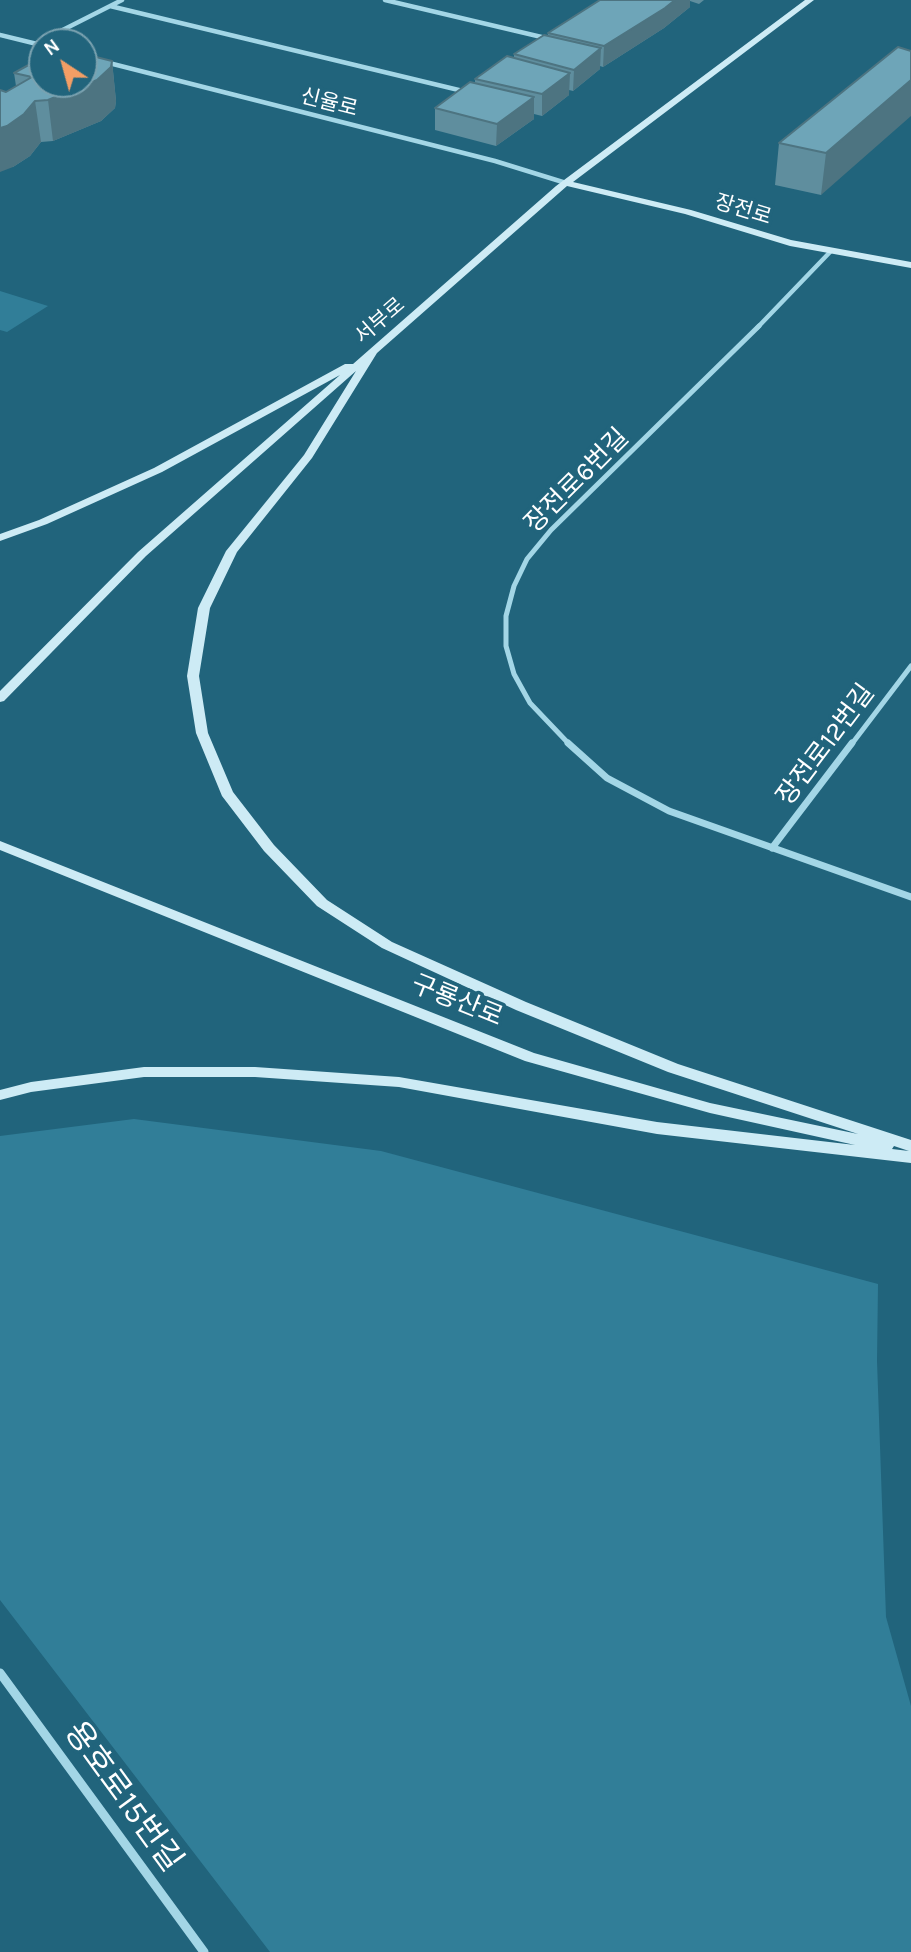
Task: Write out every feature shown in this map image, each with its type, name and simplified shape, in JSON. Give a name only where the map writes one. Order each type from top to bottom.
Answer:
[{"type":"main road","name":"서부로","points":[[0,698],[142,554],[566,183],[810,0]]},
{"type":"main road","name":"장전로","points":[[566,183],[688,212],[790,243],[911,265]]},
{"type":"main road","points":[[0,538],[43,522],[158,470],[372,354]]},
{"type":"main road","points":[[372,354],[308,456],[232,551],[204,608],[193,676],[202,733],[228,793],[269,848],[322,903],[387,945],[521,1006],[673,1068],[911,1146]]},
{"type":"main road","name":"구룡산로","points":[[0,845],[530,1057],[710,1108],[911,1151]]},
{"type":"main road","points":[[0,1095],[31,1087],[144,1072],[255,1072],[320,1076],[399,1082],[657,1128],[911,1157]]},
{"type":"street","points":[[67,28],[122,0]]},
{"type":"street","points":[[385,0],[554,40],[544,47]]},
{"type":"street","points":[[110,6],[471,94]]},
{"type":"street","points":[[0,35],[28,42]]},
{"type":"street","name":"신율로","points":[[98,60],[482,158],[566,183]]},
{"type":"street","name":"장전로6번길","points":[[831,251],[724,363],[551,530],[527,559],[514,586],[506,616],[509,655],[514,674],[530,703],[560,736],[607,778],[669,811],[911,897]]},
{"type":"street","name":"장전로12번길","points":[[772,848],[911,666]]},
{"type":"street","name":"용호로15번길","points":[[0,1673],[204,1952]]},
{"type":"shaded area","points":[[0,291],[48,306],[7,332],[0,330]]},
{"type":"shaded area","points":[[134,1119],[381,1151],[878,1284],[877,1361],[886,1617],[911,1706],[911,1952],[270,1952],[0,1600],[0,1136]]},
{"type":"building","points":[[600,0],[675,0],[604,46],[548,33]]},
{"type":"building","points":[[544,35],[601,48],[574,70],[514,54]]},
{"type":"building","points":[[898,47],[911,51],[911,80],[826,153],[779,143]]},
{"type":"building","points":[[507,56],[570,73],[542,94],[475,79]]},
{"type":"building","points":[[98,58],[112,61],[111,67],[98,79]]},
{"type":"building","points":[[28,65],[28,76],[14,73]]},
{"type":"building","points":[[28,79],[28,98],[53,98],[35,101],[24,114],[0,128],[0,90],[6,92]]},
{"type":"building","points":[[470,82],[534,97],[497,124],[435,108]]}]
